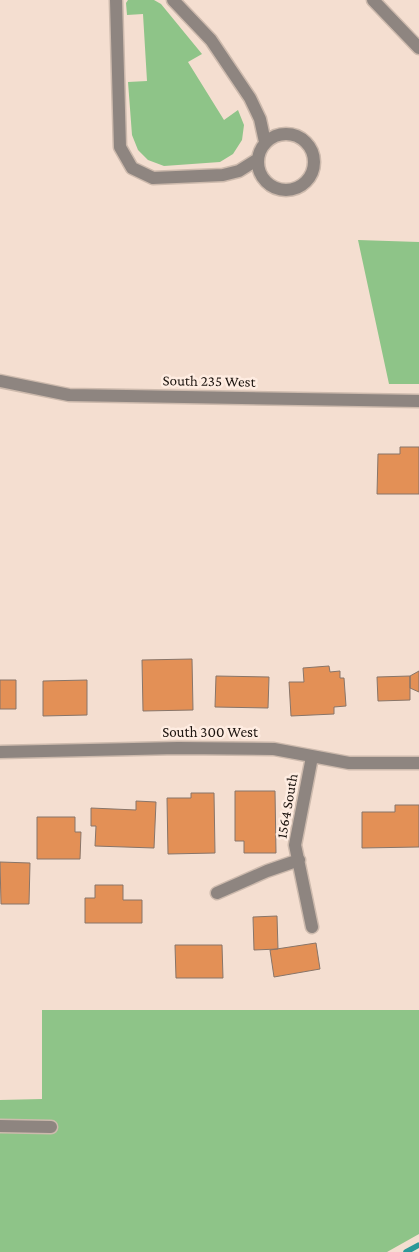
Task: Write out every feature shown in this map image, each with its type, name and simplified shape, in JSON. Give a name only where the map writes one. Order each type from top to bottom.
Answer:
[{"type":"street","points":[[116,0],[120,147],[132,168],[153,178],[223,175],[239,171],[258,159]]},
{"type":"street","points":[[173,0],[211,40],[250,98],[260,119],[265,142]]},
{"type":"street","points":[[373,0],[419,48]]},
{"type":"street","points":[[281,133],[291,133],[307,142],[312,150],[314,160],[309,178],[294,189],[285,190],[268,184],[258,168],[260,150],[265,142],[272,136],[281,133]]},
{"type":"street","name":"South 235 West","points":[[0,381],[69,395],[419,401]]},
{"type":"street","name":"South 300 West","points":[[0,752],[178,748],[274,749],[349,763],[419,763]]},
{"type":"street","name":"1564 South","points":[[312,757],[296,845],[312,927]]},
{"type":"street","name":"1564 South","points":[[218,893],[299,860]]},
{"type":"street","points":[[0,1126],[51,1127]]},
{"type":"green space","points":[[128,0],[154,0],[161,4],[202,54],[188,62],[224,120],[238,110],[244,125],[242,140],[233,154],[220,162],[164,166],[148,160],[138,150],[132,135],[128,82],[147,81],[143,14],[127,15],[126,3]]},
{"type":"green space","points":[[358,240],[419,242],[419,384],[389,384]]},
{"type":"green space","points":[[42,1010],[419,1010],[419,1234],[387,1252],[0,1252],[0,1100],[42,1099]]},
{"type":"building","points":[[400,447],[419,447],[419,494],[377,494],[378,454],[400,454]]},
{"type":"building","points":[[192,659],[193,710],[143,711],[142,660]]},
{"type":"building","points":[[329,666],[330,672],[340,671],[340,678],[344,678],[346,706],[334,707],[334,714],[291,716],[289,682],[304,682],[303,668]]},
{"type":"building","points":[[419,671],[419,692],[410,688],[410,676]]},
{"type":"building","points":[[216,676],[269,677],[268,708],[215,707]]},
{"type":"building","points":[[410,676],[410,700],[378,701],[377,677]]},
{"type":"building","points":[[0,680],[16,680],[16,709],[0,709]]},
{"type":"building","points":[[87,680],[87,715],[43,716],[43,681]]},
{"type":"building","points":[[235,791],[275,791],[276,853],[244,853],[244,841],[235,841]]},
{"type":"building","points":[[191,793],[214,793],[215,853],[168,854],[167,798],[191,798]]},
{"type":"building","points":[[136,801],[156,802],[154,848],[95,846],[96,826],[91,826],[91,808],[136,810]]},
{"type":"building","points":[[395,805],[419,805],[419,847],[362,848],[362,812],[395,812]]},
{"type":"building","points":[[37,817],[75,817],[75,832],[81,832],[80,859],[37,859]]},
{"type":"building","points":[[0,862],[30,863],[29,904],[1,904]]},
{"type":"building","points":[[95,885],[123,885],[123,900],[142,900],[142,923],[85,923],[85,898],[95,898]]},
{"type":"building","points":[[277,916],[278,949],[254,950],[253,917]]},
{"type":"building","points":[[316,943],[320,969],[274,977],[270,950]]},
{"type":"building","points":[[175,945],[222,945],[223,978],[176,978]]},
{"type":"waterway","points":[[406,1252],[419,1245]]}]
